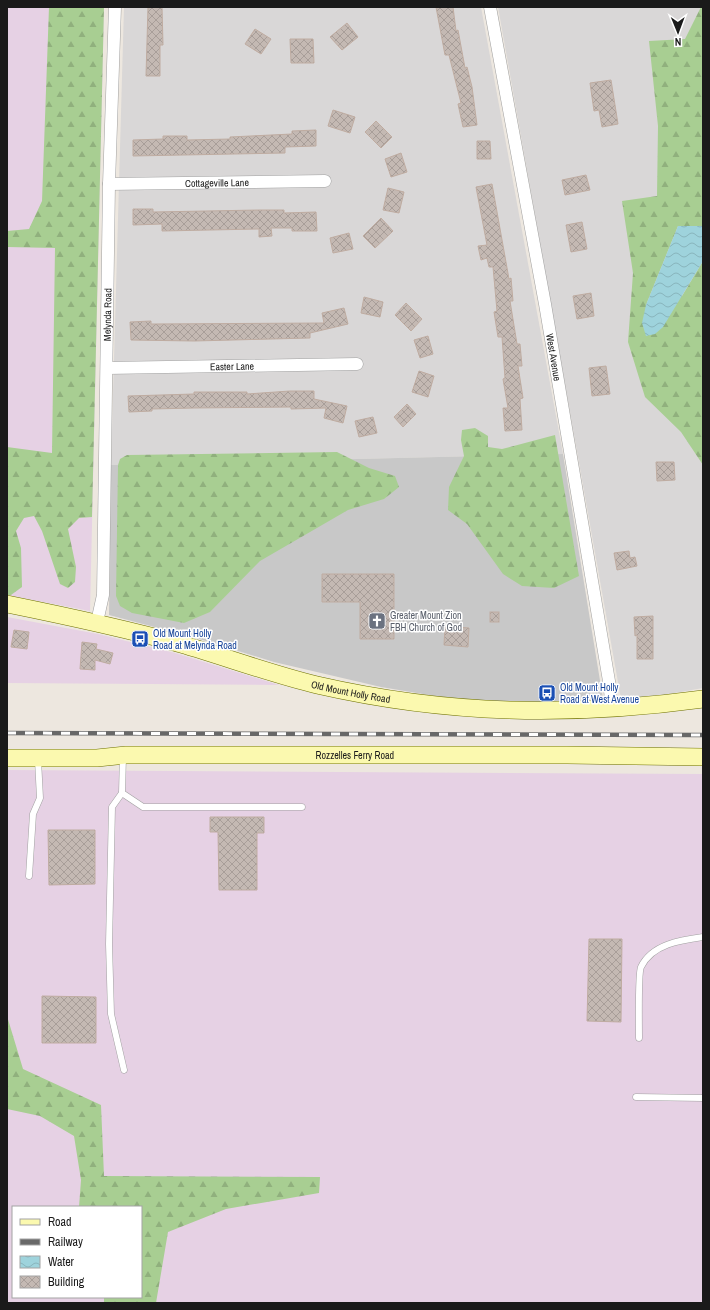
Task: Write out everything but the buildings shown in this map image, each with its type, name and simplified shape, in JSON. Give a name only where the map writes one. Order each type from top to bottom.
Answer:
[{"type":"street","name":"Melynda Road","points":[[97,622],[103,595],[109,184],[115,7]]},
{"type":"street","name":"West Avenue","points":[[490,7],[545,304],[609,681],[612,709]]},
{"type":"street","name":"Cottageville Lane","points":[[109,184],[325,181]]},
{"type":"street","name":"Easter Lane","points":[[107,368],[357,364]]},
{"type":"street","name":"Old Mount Holly Road","points":[[7,604],[97,622],[182,644],[284,677],[375,696],[484,710],[522,712],[612,709],[703,699]]},
{"type":"street","name":"Rozzelles Ferry Road","points":[[7,758],[97,758],[123,756],[567,755],[703,757]]},
{"type":"lane","points":[[123,756],[122,793],[112,807],[109,944],[111,1014],[124,1070]]},
{"type":"lane","points":[[29,876],[33,814],[40,798],[38,758]]},
{"type":"lane","points":[[122,793],[143,807],[302,807]]},
{"type":"lane","points":[[638,1038],[641,967],[656,950],[678,941],[703,937]]},
{"type":"lane","points":[[636,1097],[703,1098]]},
{"type":"shaded area","points":[[7,7],[104,7],[90,611],[7,595]]},
{"type":"shaded area","points":[[124,7],[481,7],[563,454],[111,465]]},
{"type":"shaded area","points":[[498,7],[703,7],[703,688],[652,697],[621,699]]},
{"type":"shaded area","points":[[563,454],[603,699],[541,702],[483,701],[435,696],[381,687],[274,662],[196,638],[109,615],[111,465]]},
{"type":"shaded area","points":[[7,617],[98,634],[175,653],[279,685],[7,683]]},
{"type":"shaded area","points":[[7,770],[703,774],[703,1303],[7,1303]]},
{"type":"green space","points":[[49,7],[104,7],[92,517],[79,518],[68,529],[76,567],[75,582],[68,588],[60,584],[42,531],[34,516],[24,518],[16,531],[21,548],[22,587],[11,595],[7,595],[7,447],[52,453],[55,248],[7,247],[7,231],[29,229],[42,201]]},
{"type":"green space","points":[[701,7],[703,7],[703,226],[678,226],[646,305],[682,296],[703,261],[703,465],[681,432],[645,397],[628,342],[633,273],[622,201],[657,196],[658,126],[649,41],[685,39]]},
{"type":"green space","points":[[475,428],[488,436],[488,447],[502,449],[555,435],[579,576],[554,588],[522,586],[503,574],[467,524],[448,510],[449,487],[464,456],[461,440],[462,430]]},
{"type":"green space","points":[[337,452],[369,468],[395,476],[399,487],[384,499],[348,510],[260,561],[210,612],[184,623],[132,613],[120,606],[116,596],[118,465],[120,459],[127,455]]},
{"type":"green space","points":[[7,1016],[23,1069],[101,1105],[104,1176],[320,1177],[319,1193],[226,1209],[168,1232],[156,1303],[104,1303],[104,1298],[142,1298],[142,1206],[79,1206],[81,1180],[74,1136],[40,1116],[7,1109]]},
{"type":"water","points":[[678,226],[703,226],[703,261],[663,327],[655,334],[646,336],[642,323],[646,305]]},
{"type":"railway","points":[[7,733],[703,735]]},
{"type":"place","name":"Greater Mount Zion FBH Church of God","points":[[377,621]]},
{"type":"place","name":"Old Mount Holly Road at Melynda Road","points":[[140,639]]},
{"type":"place","name":"Old Mount Holly Road at West Avenue","points":[[547,693]]}]
